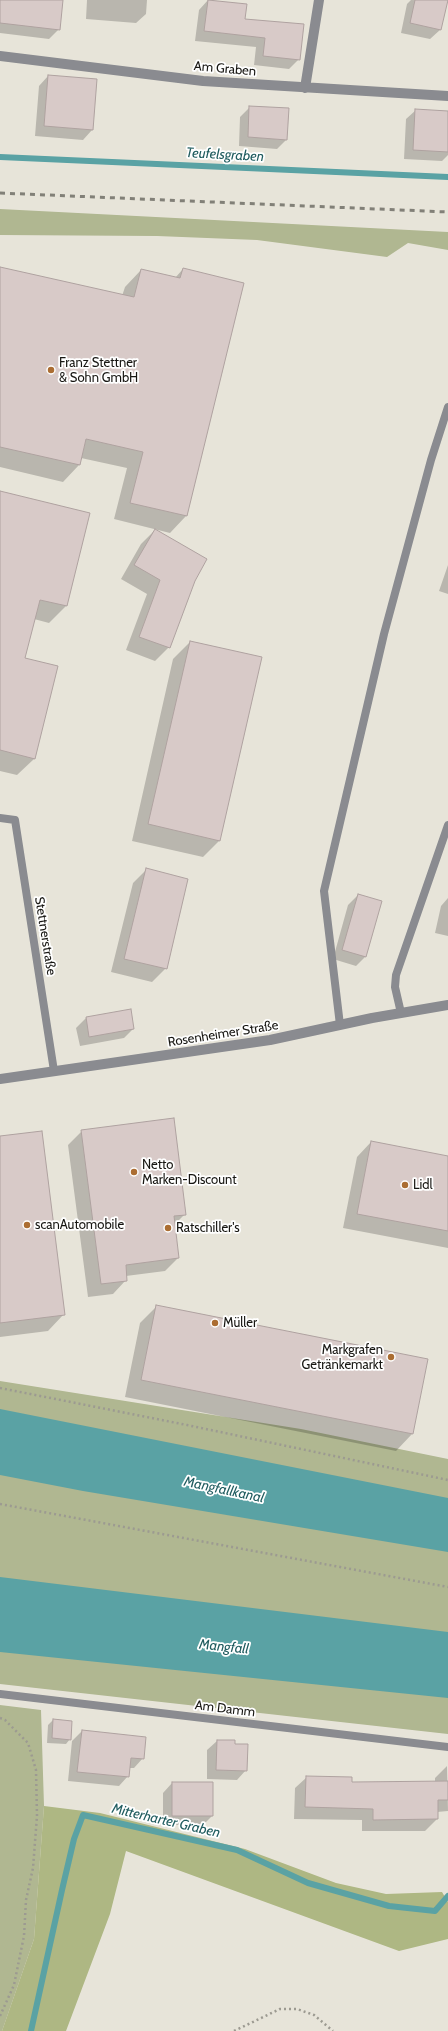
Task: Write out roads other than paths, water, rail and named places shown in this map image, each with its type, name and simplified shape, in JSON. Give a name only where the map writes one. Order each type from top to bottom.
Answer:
[{"type":"street","points":[[305,88],[319,0]]},
{"type":"street","name":"Am Graben","points":[[0,56],[203,81],[448,96]]},
{"type":"street","name":"Rosenheimer Straße","points":[[0,1079],[270,1040],[340,1025],[448,1006]]},
{"type":"lane","points":[[340,1025],[324,891],[384,634],[431,460],[448,407]]},
{"type":"lane","name":"Stettnerstraße","points":[[0,818],[15,820],[54,1071]]},
{"type":"lane","points":[[401,1014],[395,987],[396,975],[448,826]]},
{"type":"lane","name":"Am Damm","points":[[0,1694],[448,1747]]},
{"type":"water","name":"Mangfallkanal","points":[[0,1409],[448,1498],[448,1552],[83,1491],[0,1475]]},
{"type":"water","name":"Mangfall","points":[[0,1577],[448,1632],[448,1698],[0,1652]]},
{"type":"waterway","name":"Teufelsgraben","points":[[0,157],[448,177]]},
{"type":"waterway","name":"Mitterharter Graben","points":[[31,2031],[74,1839],[83,1815],[237,1850],[308,1883],[389,1906],[435,1911],[448,1896]]},
{"type":"railway","points":[[0,193],[448,212]]},
{"type":"place","name":"Franz Stettner & Sohn GmbH","points":[[51,370]]},
{"type":"place","name":"Netto Marken-Discount","points":[[134,1172]]},
{"type":"place","name":"Lidl","points":[[405,1185]]},
{"type":"place","name":"scanAutomobile","points":[[27,1225]]},
{"type":"place","name":"Ratschiller's","points":[[168,1228]]},
{"type":"place","name":"Müller","points":[[215,1323]]},
{"type":"place","name":"Markgrafen Getränkemarkt","points":[[391,1357]]}]
